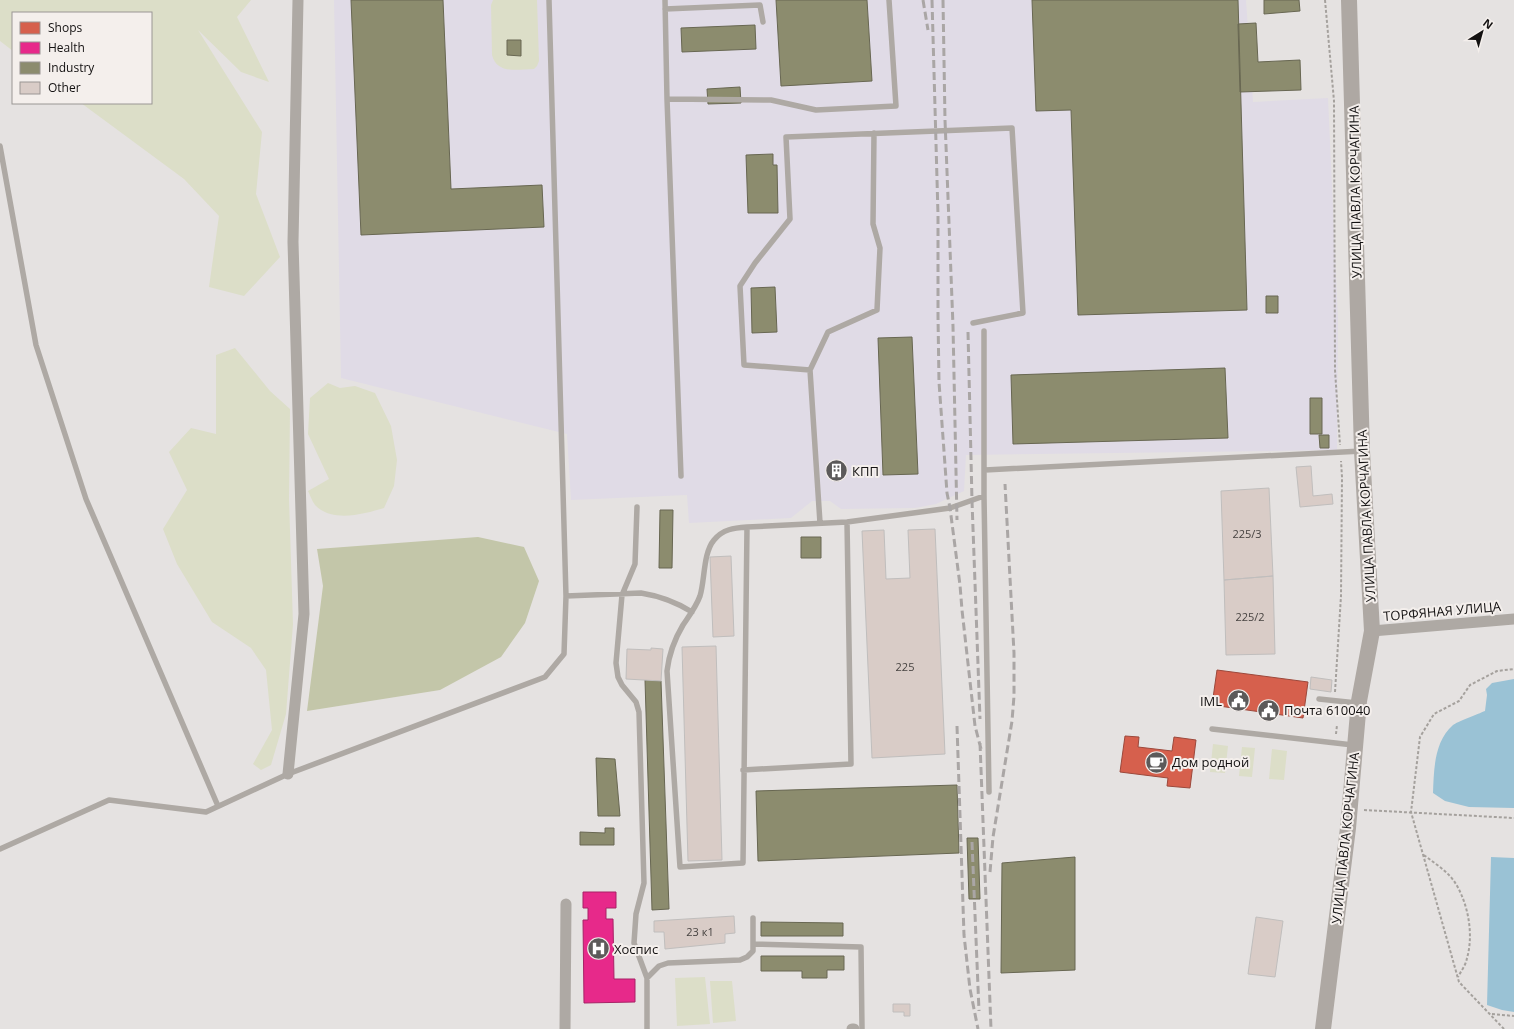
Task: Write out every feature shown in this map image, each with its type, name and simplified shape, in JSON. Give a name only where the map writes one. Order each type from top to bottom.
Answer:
[{"type":"main road","name":"УЛИЦА ПАВЛА КОРЧАГИНА","points":[[1323,1029],[1348,828],[1359,703],[1372,631],[1362,451],[1349,0]]},
{"type":"street","points":[[288,774],[304,614],[293,242],[298,0]]},
{"type":"street","name":"ТОРФЯНАЯ УЛИЦА","points":[[1372,631],[1514,619]]},
{"type":"street","points":[[565,1029],[566,904]]},
{"type":"lane","points":[[0,848],[109,800],[206,812],[288,774],[545,677],[564,654],[566,596],[549,0]]},
{"type":"lane","points":[[665,0],[666,99],[681,476]]},
{"type":"lane","points":[[666,99],[771,100],[816,110],[896,106],[889,0]]},
{"type":"lane","points":[[665,9],[760,4],[763,22]]},
{"type":"lane","points":[[810,370],[744,366],[740,286],[755,263],[790,219],[786,137],[1012,128],[1023,313],[973,323]]},
{"type":"lane","points":[[820,523],[810,370],[828,332],[877,310],[880,248],[872,224],[874,133]]},
{"type":"lane","points":[[0,146],[36,345],[86,499],[218,806]]},
{"type":"lane","points":[[984,331],[984,496],[989,792]]},
{"type":"lane","points":[[985,470],[1362,451]]},
{"type":"lane","points":[[747,528],[743,863],[680,867],[667,671],[673,644],[700,596],[709,547],[712,542],[726,530],[747,528],[820,523],[847,522],[956,506],[984,496]]},
{"type":"lane","points":[[637,506],[635,564],[622,595],[616,663],[618,677],[636,702],[639,712],[644,883],[636,914],[634,943],[647,978],[647,1029]]},
{"type":"lane","points":[[743,770],[851,764],[847,522]]},
{"type":"lane","points":[[566,596],[622,595],[641,593],[650,594],[669,600],[692,612]]},
{"type":"lane","points":[[1319,699],[1359,703]]},
{"type":"lane","points":[[1212,729],[1356,745]]},
{"type":"lane","points":[[647,978],[659,966],[668,963],[744,959],[751,955],[753,951],[753,918]]},
{"type":"lane","points":[[754,944],[861,947],[862,1029]]},
{"type":"path","points":[[1325,0],[1334,101],[1334,370],[1342,477],[1342,596],[1335,695]]},
{"type":"path","points":[[1504,1029],[1459,982],[1411,812],[1420,737],[1434,714],[1459,701],[1470,686],[1498,671],[1514,669]]},
{"type":"path","points":[[1361,810],[1514,818]]},
{"type":"path","points":[[1423,855],[1440,867],[1454,881],[1463,900],[1470,923],[1470,943],[1467,959],[1458,978]]},
{"type":"path","points":[[1490,1014],[1514,1016]]},
{"type":"shaded area","points":[[334,0],[1246,0],[1253,102],[1328,98],[1338,319],[1337,450],[966,455],[964,491],[936,504],[915,508],[841,509],[830,501],[812,501],[791,518],[689,523],[687,495],[571,500],[567,434],[341,378]]},
{"type":"green space","points":[[0,0],[251,0],[237,17],[269,82],[241,72],[198,30],[262,132],[256,194],[280,257],[244,296],[209,287],[219,216],[184,179],[82,104],[152,104],[152,12],[12,12],[12,50],[0,41]]},
{"type":"green space","points":[[493,0],[537,0],[539,61],[534,69],[509,70],[499,66],[495,61],[492,55],[491,5]]},
{"type":"green space","points":[[235,348],[270,391],[290,409],[289,499],[293,624],[286,714],[271,765],[261,770],[253,764],[272,730],[266,670],[251,648],[212,622],[177,564],[163,529],[187,490],[169,452],[191,428],[216,434],[216,355]]},
{"type":"green space","points":[[328,383],[340,388],[355,386],[375,393],[391,426],[397,460],[394,486],[384,508],[348,516],[330,514],[322,511],[315,505],[311,498],[308,491],[329,479],[308,434],[310,398]]},
{"type":"green space","points":[[478,537],[524,547],[539,581],[525,623],[501,657],[440,690],[307,711],[323,586],[317,549]]},
{"type":"green space","points":[[1213,744],[1228,746],[1225,773],[1210,772]]},
{"type":"green space","points":[[1242,747],[1255,748],[1252,777],[1239,776]]},
{"type":"green space","points":[[1272,749],[1287,751],[1284,780],[1269,779]]},
{"type":"green space","points":[[705,977],[710,1024],[677,1026],[675,978]]},
{"type":"green space","points":[[710,981],[732,981],[736,1021],[713,1023]]},
{"type":"water","points":[[1514,679],[1514,808],[1469,807],[1445,801],[1433,793],[1436,756],[1442,739],[1453,725],[1485,711],[1487,695],[1486,689],[1492,683]]},
{"type":"water","points":[[1491,857],[1514,858],[1514,1012],[1487,1005]]},
{"type":"building: Shops","points":[[1217,670],[1308,682],[1303,718],[1212,705]]},
{"type":"building: Shops","name":"Дом родной","points":[[1125,736],[1139,737],[1138,747],[1172,751],[1174,737],[1196,740],[1190,788],[1167,786],[1168,778],[1120,772]]},
{"type":"building: Health","name":"Хоспис","points":[[583,892],[616,892],[616,908],[606,908],[606,919],[613,919],[614,979],[635,979],[635,1002],[584,1003],[583,920],[588,920],[588,908],[583,908]]},
{"type":"building: Industry","points":[[351,0],[443,0],[451,189],[542,185],[544,227],[361,235]]},
{"type":"building: Industry","points":[[776,0],[867,0],[872,81],[781,86]]},
{"type":"building: Industry","points":[[1032,0],[1238,0],[1247,310],[1078,315],[1071,110],[1036,111]]},
{"type":"building: Industry","points":[[1264,0],[1299,0],[1300,11],[1264,14]]},
{"type":"building: Industry","points":[[1256,23],[1258,62],[1300,60],[1301,90],[1240,92],[1238,24]]},
{"type":"building: Industry","points":[[755,25],[756,49],[682,52],[681,28]]},
{"type":"building: Industry","points":[[507,40],[521,40],[521,56],[507,55]]},
{"type":"building: Industry","points":[[740,87],[741,103],[708,104],[707,89]]},
{"type":"building: Industry","points":[[773,154],[773,165],[777,165],[778,213],[748,213],[746,155]]},
{"type":"building: Industry","points":[[775,287],[777,332],[752,333],[751,288]]},
{"type":"building: Industry","points":[[1266,296],[1278,296],[1278,313],[1266,313]]},
{"type":"building: Industry","points":[[912,337],[918,474],[883,475],[878,338]]},
{"type":"building: Industry","points":[[1225,368],[1228,438],[1013,444],[1011,375]]},
{"type":"building: Industry","points":[[1310,398],[1322,398],[1322,434],[1310,434]]},
{"type":"building: Industry","points":[[1319,435],[1329,435],[1329,448],[1320,448]]},
{"type":"building: Industry","name":"КПП","points":[[830,465],[842,465],[842,477],[830,477]]},
{"type":"building: Industry","points":[[660,510],[673,510],[672,568],[659,568]]},
{"type":"building: Industry","points":[[801,537],[821,537],[821,558],[801,558]]},
{"type":"building: Industry","points":[[645,680],[661,681],[669,909],[652,910]]},
{"type":"building: Industry","points":[[596,758],[615,759],[620,816],[598,816]]},
{"type":"building: Industry","points":[[957,785],[959,853],[758,861],[756,791]]},
{"type":"building: Industry","points":[[605,828],[614,828],[614,845],[580,845],[580,832],[605,833]]},
{"type":"building: Industry","points":[[967,838],[978,838],[980,899],[969,899]]},
{"type":"building: Industry","points":[[1075,857],[1075,970],[1001,973],[1002,863]]},
{"type":"building: Industry","points":[[761,922],[843,923],[843,936],[761,936]]},
{"type":"building: Industry","points":[[761,956],[844,956],[844,970],[827,970],[827,978],[802,978],[802,971],[761,971]]},
{"type":"building: Other","points":[[1311,466],[1313,496],[1332,494],[1333,504],[1300,507],[1296,467]]},
{"type":"building: Other","points":[[1269,488],[1273,576],[1224,580],[1221,491]]},
{"type":"building: Other","points":[[935,529],[945,754],[872,758],[862,531],[884,530],[886,579],[910,578],[908,530]]},
{"type":"building: Other","points":[[731,556],[734,636],[713,637],[710,557]]},
{"type":"building: Other","points":[[1273,576],[1275,654],[1226,655],[1224,580]]},
{"type":"building: Other","points":[[716,646],[722,860],[688,861],[682,647]]},
{"type":"building: Other","points":[[651,648],[663,649],[661,681],[626,679],[627,649],[651,650]]},
{"type":"building: Other","points":[[1311,677],[1332,680],[1331,692],[1310,689]]},
{"type":"building: Other","points":[[734,916],[735,933],[725,934],[725,943],[665,949],[664,932],[654,932],[654,921]]},
{"type":"building: Other","points":[[1256,917],[1283,921],[1275,977],[1248,974]]},
{"type":"building: Other","points":[[893,1004],[910,1004],[910,1016],[904,1016],[904,1012],[893,1012]]},
{"type":"railway","points":[[923,0],[928,30]]},
{"type":"railway","points":[[932,0],[938,215],[939,382],[947,493],[960,585],[975,726],[981,749]]},
{"type":"railway","points":[[943,0],[945,120],[953,326],[957,520]]},
{"type":"railway","points":[[968,332],[972,501],[980,719]]},
{"type":"railway","points":[[990,872],[993,837],[1012,721],[1014,696],[1014,653],[1005,484]]},
{"type":"railway","points":[[957,726],[964,935],[970,989],[978,1029]]},
{"type":"railway","points":[[980,743],[991,1029]]},
{"type":"railway","points":[[972,842],[979,1011]]},
{"type":"place","name":"КПП","points":[[836,471]]},
{"type":"place","name":"IML","points":[[1238,701]]},
{"type":"place","name":"Почта 610040","points":[[1269,710]]},
{"type":"place","name":"Дом родной","points":[[1157,762]]},
{"type":"place","name":"Хоспис","points":[[599,949]]}]
